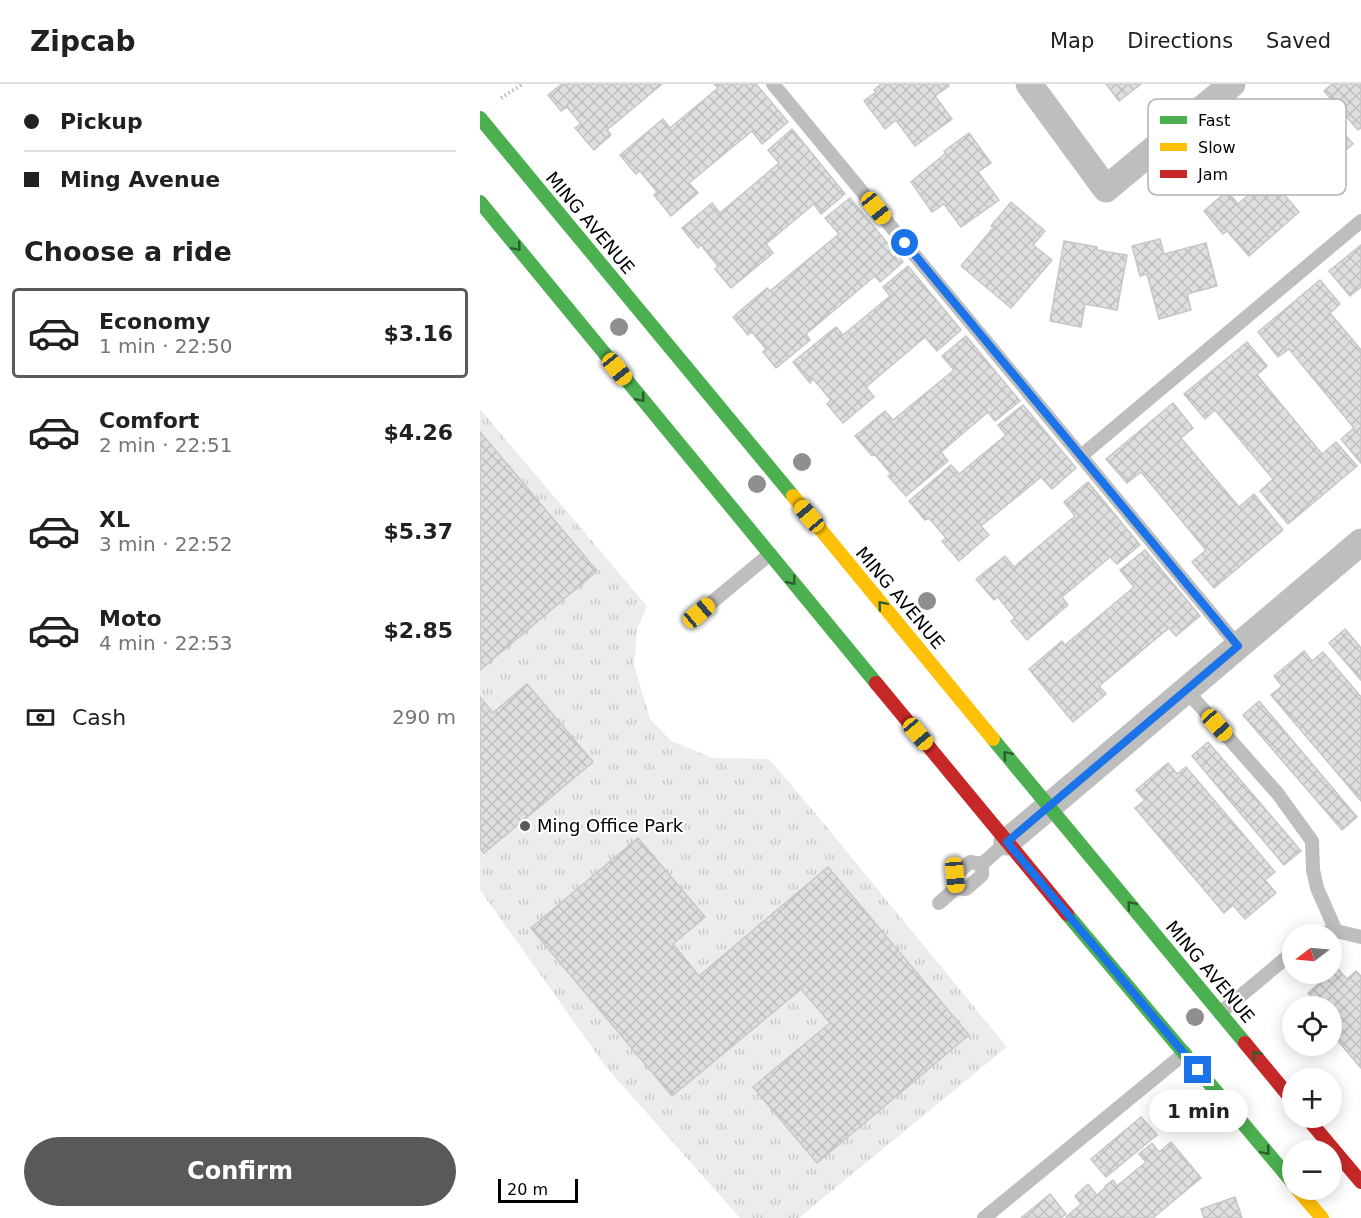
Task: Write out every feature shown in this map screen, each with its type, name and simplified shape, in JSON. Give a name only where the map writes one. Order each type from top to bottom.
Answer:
[{"type":"main road","name":"MING AVENUE","points":[[480,118],[1282,1088]]},
{"type":"main road","points":[[480,202],[1007,842],[1282,1170]]},
{"type":"main road","points":[[1316,1128],[1359,1178]]},
{"type":"main road","points":[[1307,1200],[1322,1218]]},
{"type":"street","points":[[1029,84],[1106,189],[1148,154]]},
{"type":"street","points":[[1214,99],[1232,84]]},
{"type":"street","points":[[1007,842],[1361,542]]},
{"type":"lane","points":[[773,84],[1238,646]]},
{"type":"lane","points":[[1081,456],[1361,221]]},
{"type":"lane","points":[[699,613],[770,554]]},
{"type":"lane","points":[[1186,690],[1278,794],[1312,841],[1313,870],[1317,888],[1333,924]]},
{"type":"lane","points":[[939,903],[956,888],[955,875],[970,862],[982,864],[1007,842]]},
{"type":"lane","points":[[1342,932],[1361,937]]},
{"type":"lane","points":[[1220,1013],[1282,961]]},
{"type":"lane","points":[[984,1218],[1185,1053]]},
{"type":"green space","points":[[480,409],[647,606],[637,630],[634,665],[650,719],[670,740],[712,758],[769,759],[1007,1047],[799,1218],[740,1218],[606,1067],[480,890]]},
{"type":"building","points":[[562,84],[662,84],[607,130],[611,135],[594,150],[575,128],[581,124],[567,107],[561,111],[548,95]]},
{"type":"building","points":[[714,84],[756,84],[788,122],[762,144],[752,131],[689,183],[698,193],[671,216],[654,195],[657,192],[640,171],[636,174],[620,155],[663,119],[670,128],[718,88]]},
{"type":"building","points":[[881,84],[948,84],[949,86],[935,96],[952,119],[915,146],[896,120],[885,129],[864,101],[876,92],[874,90]]},
{"type":"building","points":[[1106,84],[1141,84],[1119,101]]},
{"type":"building","points":[[1332,84],[1361,84],[1361,128],[1358,130],[1346,116],[1346,99],[1331,99],[1324,91]]},
{"type":"building","points":[[792,129],[845,194],[821,214],[814,204],[766,244],[773,253],[731,288],[715,269],[718,266],[701,245],[698,248],[682,228],[712,203],[720,213],[779,163],[768,150]]},
{"type":"building","points":[[969,133],[991,163],[978,172],[999,200],[961,227],[944,204],[932,212],[911,182],[946,153],[944,151]]},
{"type":"building","points":[[1346,136],[1353,144],[1346,150]]},
{"type":"building","points":[[1222,195],[1230,195],[1238,204],[1248,195],[1284,195],[1299,212],[1249,256],[1227,231],[1223,234],[1204,211]]},
{"type":"building","points":[[850,198],[903,262],[880,282],[875,276],[806,334],[810,340],[776,368],[763,352],[766,349],[752,332],[748,335],[733,317],[767,288],[770,291],[839,234],[825,218]]},
{"type":"building","points":[[1011,202],[1045,231],[1033,245],[1052,260],[1011,308],[961,266],[993,228],[991,226]]},
{"type":"building","points":[[1160,239],[1164,254],[1206,243],[1217,286],[1187,294],[1191,310],[1159,319],[1147,274],[1140,276],[1132,246]]},
{"type":"building","points":[[1064,241],[1127,255],[1117,310],[1085,304],[1081,327],[1050,321]]},
{"type":"building","points":[[1361,245],[1361,287],[1350,296],[1329,271]]},
{"type":"building","points":[[908,266],[961,330],[937,351],[925,337],[866,387],[874,397],[843,423],[827,404],[831,400],[813,379],[810,383],[793,362],[836,327],[843,335],[890,296],[883,287]]},
{"type":"building","points":[[1320,280],[1340,304],[1330,313],[1361,350],[1361,463],[1341,439],[1354,428],[1289,349],[1278,357],[1258,332]]},
{"type":"building","points":[[966,336],[1020,401],[995,421],[988,412],[941,452],[948,461],[906,496],[888,476],[891,474],[875,455],[872,456],[855,436],[885,411],[893,420],[954,370],[942,356]]},
{"type":"building","points":[[1247,342],[1267,366],[1257,375],[1322,454],[1336,442],[1357,466],[1288,524],[1260,491],[1273,479],[1215,410],[1205,419],[1184,394]]},
{"type":"building","points":[[1173,403],[1193,428],[1181,438],[1239,507],[1254,494],[1283,530],[1214,588],[1192,562],[1206,550],[1141,472],[1127,483],[1106,459]]},
{"type":"building","points":[[1023,405],[1076,468],[1052,489],[1041,477],[981,526],[989,535],[959,561],[942,541],[946,538],[929,518],[925,520],[909,501],[951,465],[959,474],[1006,435],[998,425]]},
{"type":"building","points":[[480,432],[597,571],[480,670]]},
{"type":"building","points":[[1088,482],[1140,545],[1117,564],[1110,557],[1062,597],[1068,605],[1027,640],[1011,621],[1015,618],[998,597],[994,600],[976,579],[1005,556],[1014,567],[1075,516],[1064,502]]},
{"type":"building","points":[[1145,550],[1200,616],[1176,636],[1169,628],[1099,686],[1106,694],[1073,722],[1029,669],[1062,641],[1065,645],[1134,587],[1120,570]]},
{"type":"building","points":[[1345,629],[1361,648],[1361,680],[1329,643]]},
{"type":"building","points":[[1304,651],[1312,661],[1323,652],[1361,697],[1361,801],[1271,695],[1282,686],[1274,676]]},
{"type":"building","points":[[527,684],[593,762],[484,853],[480,848],[480,697],[493,713]]},
{"type":"building","points":[[1259,701],[1357,817],[1342,830],[1243,715]]},
{"type":"building","points":[[1208,742],[1301,851],[1284,865],[1192,756]]},
{"type":"building","points":[[1168,763],[1177,774],[1186,767],[1275,872],[1265,880],[1276,893],[1245,919],[1233,905],[1224,913],[1135,808],[1145,800],[1136,790]]},
{"type":"building","points":[[638,838],[705,917],[673,944],[699,976],[828,867],[969,1035],[817,1163],[753,1087],[830,1023],[801,989],[672,1096],[531,928]]},
{"type":"building","points":[[1356,971],[1361,976],[1361,1068],[1342,1046],[1342,996],[1311,996],[1308,993],[1318,984],[1342,984],[1342,974],[1347,979]]},
{"type":"building","points":[[1141,1117],[1157,1135],[1106,1177],[1091,1159]]},
{"type":"building","points":[[1171,1142],[1201,1178],[1153,1218],[1066,1217],[1081,1204],[1075,1196],[1088,1184],[1097,1195],[1113,1180],[1117,1186],[1146,1162],[1139,1154],[1152,1143],[1159,1152]]},
{"type":"building","points":[[1050,1194],[1066,1214],[1061,1218],[1021,1218]]},
{"type":"building","points":[[1235,1197],[1242,1218],[1204,1218],[1201,1209]]},
{"type":"traffic: fast","points":[[480,118],[793,496]]},
{"type":"traffic: fast","points":[[480,202],[876,683]]},
{"type":"traffic: fast","points":[[993,739],[1245,1043]]},
{"type":"traffic: fast","points":[[1067,914],[1282,1170]]},
{"type":"traffic: slow","points":[[793,496],[993,739]]},
{"type":"traffic: slow","points":[[1307,1200],[1322,1218]]},
{"type":"traffic: jam","points":[[876,683],[1067,914]]},
{"type":"traffic: jam","points":[[1245,1043],[1282,1088]]},
{"type":"traffic: jam","points":[[1315,1128],[1361,1182]]},
{"type":"place","name":"Ming Office Park","points":[[525,826]]},
{"type":"route","points":[[905,243],[1238,646],[1007,842],[1198,1070]]}]
